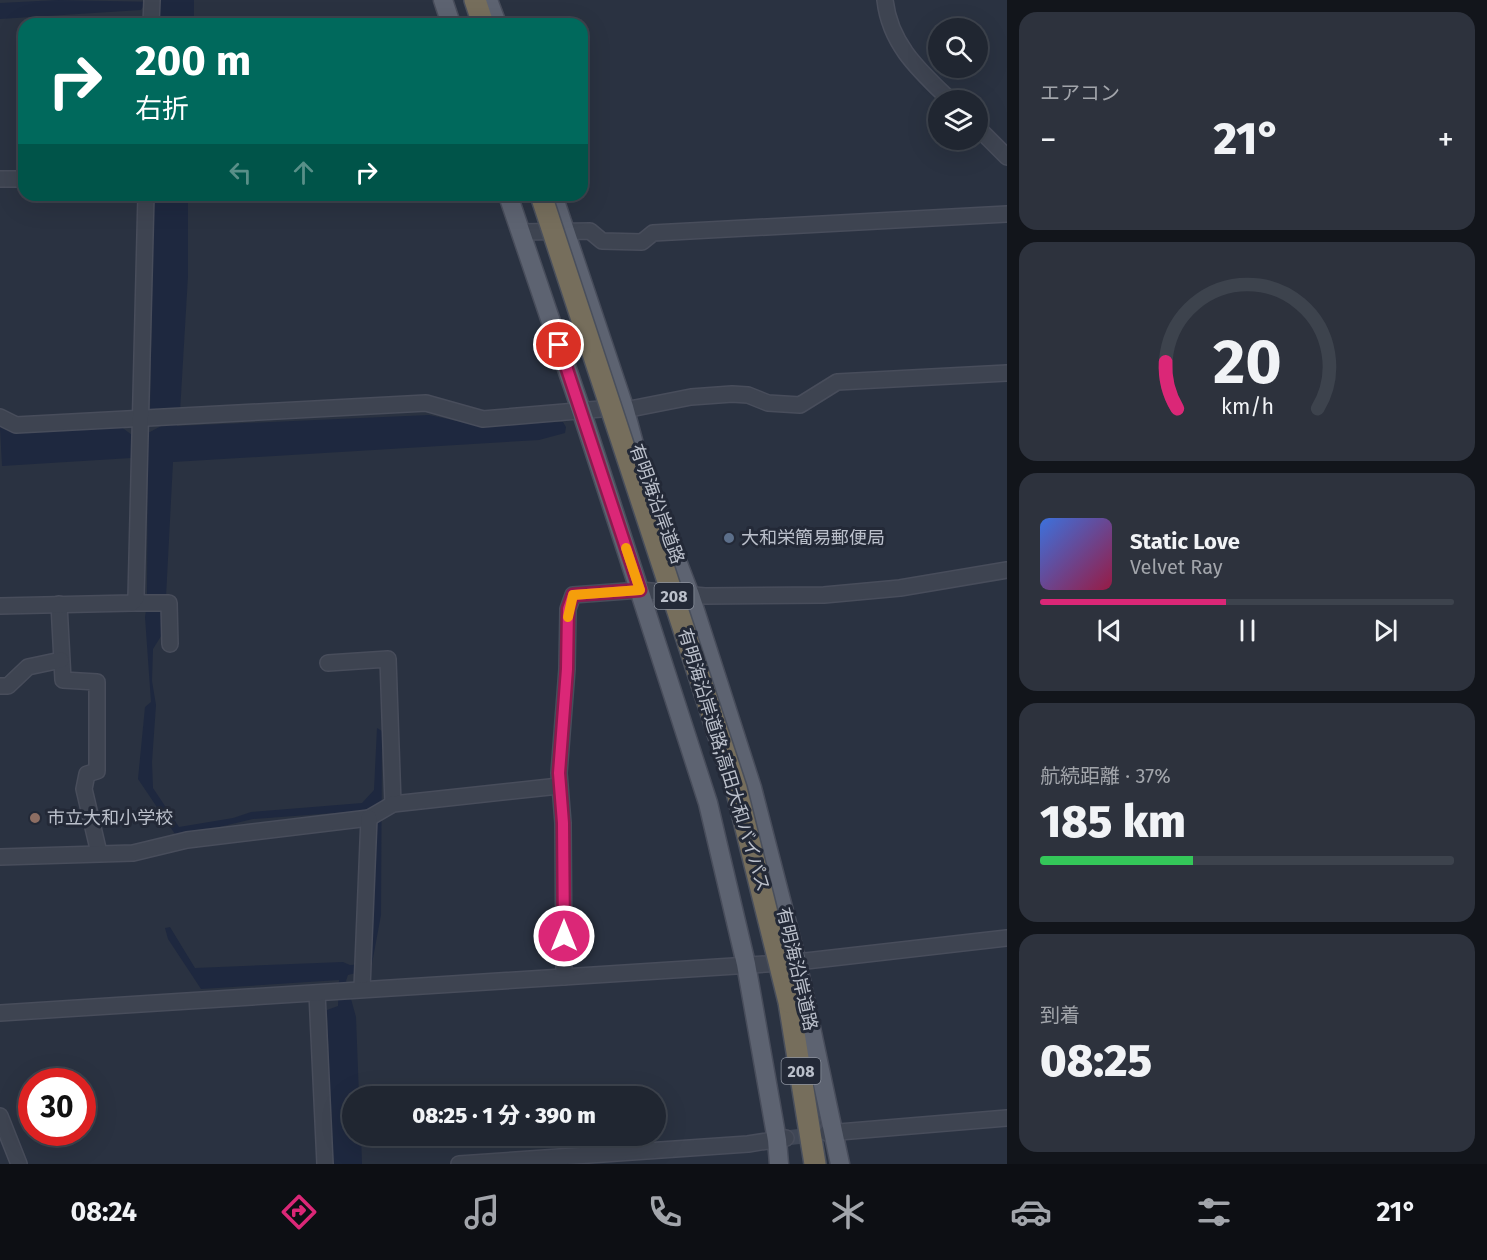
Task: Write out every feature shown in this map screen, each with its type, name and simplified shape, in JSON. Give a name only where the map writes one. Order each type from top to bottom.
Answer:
[{"type":"highway","points":[[475,0],[481,18]]},
{"type":"highway","name":"有明海沿岸道路;高田大和バイパス","points":[[543,201],[727,758],[764,891],[789,1002],[825,1135],[813,1164]]},
{"type":"main road","points":[[443,0],[449,18]]},
{"type":"main road","points":[[488,0],[495,18]]},
{"type":"main road","points":[[510,201],[582,413],[708,803],[746,964],[781,1139],[778,1164]]},
{"type":"main road","name":"有明海沿岸道路","points":[[555,201],[624,407],[638,459],[690,596],[752,788],[797,962],[825,1135],[840,1164]]},
{"type":"main road","points":[[708,803],[752,788]]},
{"type":"street","points":[[151,18],[152,0]]},
{"type":"street","points":[[885,0],[887,17],[902,50],[940,90]]},
{"type":"street","points":[[988,138],[1007,157]]},
{"type":"street","points":[[0,179],[18,179]]},
{"type":"street","points":[[132,603],[137,592],[146,201]]},
{"type":"street","points":[[521,232],[590,231],[602,241],[642,242],[653,233],[1007,214]]},
{"type":"street","points":[[0,417],[16,425],[426,404],[483,419],[582,413],[624,407],[630,409],[691,397],[732,394],[748,395],[768,403],[800,405],[837,382],[1007,373]]},
{"type":"street","points":[[564,977],[563,823],[559,786],[568,609],[573,595],[640,590],[690,596],[864,592],[1007,570]]},
{"type":"street","points":[[0,606],[169,603],[170,644]]},
{"type":"street","points":[[59,604],[63,680],[97,681],[99,702],[97,771],[87,774],[84,789],[99,853]]},
{"type":"street","points":[[328,663],[388,659],[393,804]]},
{"type":"street","points":[[0,686],[9,686],[27,667],[61,660]]},
{"type":"street","points":[[0,857],[133,853],[187,840],[369,818],[393,804],[559,786]]},
{"type":"street","points":[[362,988],[369,818]]},
{"type":"street","points":[[0,1013],[317,993],[362,988],[797,962],[1007,938]]},
{"type":"street","points":[[317,993],[325,1164]]},
{"type":"street","points":[[0,1116],[19,1164]]},
{"type":"street","points":[[825,1135],[1007,1118]]},
{"type":"street","points":[[459,1164],[748,1144],[781,1139]]},
{"type":"water","points":[[58,0],[159,2],[159,0],[194,0],[194,18],[159,18],[159,9],[143,7],[141,10],[0,19],[0,3]]},
{"type":"water","points":[[154,201],[188,201],[188,276],[180,412],[175,413],[177,426],[429,415],[471,424],[563,422],[566,427],[565,433],[539,440],[173,462],[166,597],[160,599],[163,633],[153,649],[152,681],[156,705],[152,762],[153,788],[179,827],[233,818],[251,812],[362,803],[374,790],[377,728],[382,731],[381,915],[371,969],[348,975],[346,981],[356,1017],[359,1086],[342,1086],[342,1146],[361,1146],[362,1164],[333,1164],[327,1010],[338,1006],[339,980],[201,989],[168,939],[165,928],[170,927],[195,968],[343,962],[350,965],[368,964],[377,831],[375,810],[253,819],[177,837],[138,779],[145,707],[151,702],[145,617],[146,610],[157,597],[147,594],[148,433],[163,425],[163,416],[150,413]]},
{"type":"water","points":[[120,426],[132,435],[131,458],[2,466],[0,427],[6,430]]},
{"type":"tunnel","points":[[786,1138],[821,1134]]},
{"type":"slow traffic","points":[[568,617],[573,595],[640,590],[626,548]]},
{"type":"place","name":"大和栄簡易郵便局","points":[[729,538]]},
{"type":"place","name":"市立大和小学校","points":[[35,818]]},
{"type":"route","points":[[559,345],[640,590],[573,595],[568,609],[567,669],[559,773],[563,823],[564,936]]}]
